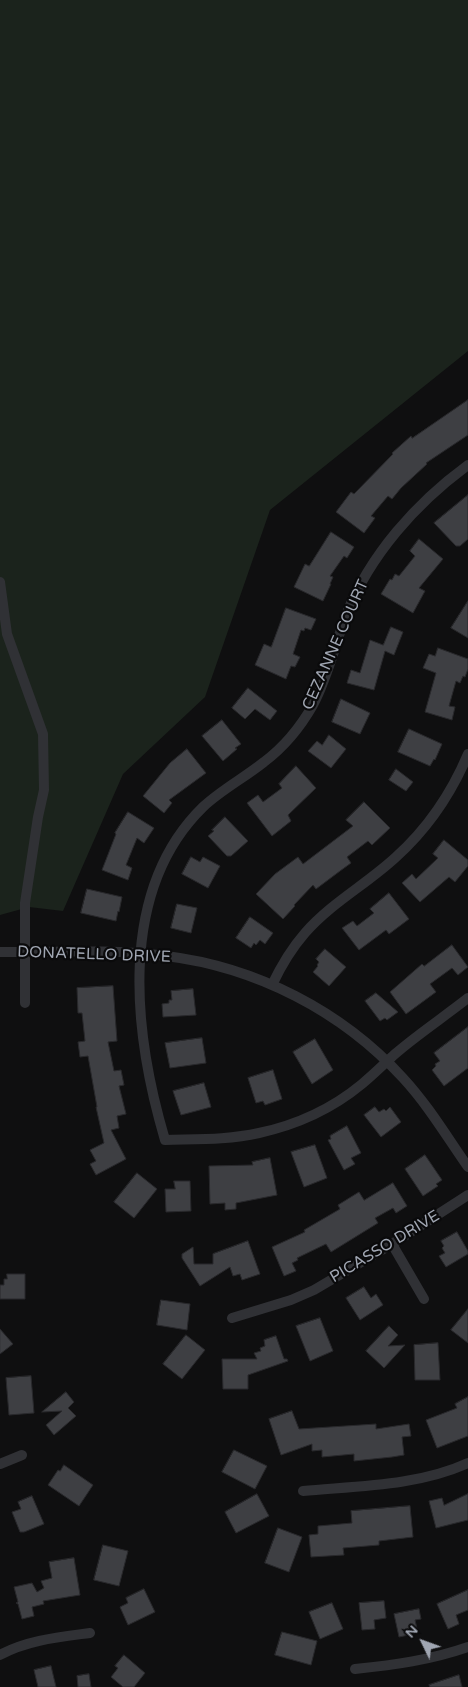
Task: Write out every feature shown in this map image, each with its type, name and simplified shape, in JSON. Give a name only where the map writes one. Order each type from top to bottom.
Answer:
[{"type":"street","name":"CEZANNE COURT","points":[[387,1062],[336,1102],[286,1126],[230,1138],[164,1140],[148,1073],[143,1041],[140,994],[143,925],[148,900],[157,875],[179,836],[203,808],[224,790],[265,762],[299,726],[312,705],[323,681],[347,612],[362,582],[379,555],[400,527],[424,501],[468,465]]},
{"type":"street","points":[[0,582],[7,634],[43,734],[44,790],[25,903],[25,1003]]},
{"type":"street","points":[[272,985],[289,953],[305,932],[323,915],[396,857],[419,834],[439,808],[468,754]]},
{"type":"street","name":"DONATELLO DRIVE","points":[[0,952],[141,953],[167,956],[202,962],[238,972],[272,985],[332,1017],[387,1062],[427,1107],[468,1167]]},
{"type":"street","points":[[387,1062],[468,998]]},
{"type":"street","name":"PICASSO DRIVE","points":[[232,1318],[314,1290],[392,1244],[468,1195]]},
{"type":"street","points":[[392,1244],[424,1299]]},
{"type":"street","points":[[0,1464],[22,1455]]},
{"type":"street","points":[[303,1491],[410,1480],[436,1475],[468,1463]]},
{"type":"street","points":[[0,1655],[42,1641],[90,1634]]},
{"type":"street","points":[[355,1669],[409,1663],[439,1656],[468,1646]]},
{"type":"shaded area","points":[[0,0],[468,0],[468,351],[270,510],[205,697],[123,774],[63,911],[29,907],[0,915]]},
{"type":"building","points":[[468,400],[468,435],[426,463],[392,499],[388,496],[371,516],[375,518],[364,533],[336,512],[351,492],[354,494],[392,453],[411,436],[412,438]]},
{"type":"building","points":[[468,495],[468,539],[460,546],[456,546],[434,523]]},
{"type":"building","points":[[331,532],[354,547],[347,558],[344,556],[330,576],[333,577],[323,601],[294,587],[305,564],[309,566]]},
{"type":"building","points":[[419,539],[443,559],[419,588],[425,591],[413,613],[381,594],[390,579],[392,580],[395,574],[399,576],[415,556],[410,551]]},
{"type":"building","points":[[468,601],[468,638],[451,628]]},
{"type":"building","points":[[286,608],[316,619],[311,630],[305,628],[304,631],[301,630],[293,654],[300,657],[295,667],[291,666],[286,679],[255,665],[264,644],[271,647]]},
{"type":"building","points":[[391,627],[403,632],[394,655],[385,651],[374,690],[347,683],[351,670],[360,673],[370,640],[383,645]]},
{"type":"building","points":[[438,648],[468,659],[468,669],[465,677],[463,676],[460,683],[456,681],[449,706],[455,707],[452,720],[425,712],[436,673],[423,668],[429,654],[435,656]]},
{"type":"building","points":[[248,688],[277,711],[270,720],[255,709],[245,719],[232,708]]},
{"type":"building","points":[[341,699],[370,713],[360,734],[332,722]]},
{"type":"building","points":[[222,720],[241,744],[223,761],[202,736]]},
{"type":"building","points":[[409,729],[442,744],[435,760],[430,766],[398,752]]},
{"type":"building","points":[[329,735],[346,749],[331,768],[308,751],[317,741],[322,745]]},
{"type":"building","points":[[187,749],[206,773],[169,800],[172,803],[164,813],[143,796],[170,763]]},
{"type":"building","points":[[296,766],[316,788],[288,815],[291,821],[272,836],[247,803],[258,795],[263,802],[282,788],[279,784]]},
{"type":"building","points":[[396,769],[413,782],[406,791],[389,780]]},
{"type":"building","points":[[364,802],[390,828],[372,845],[368,841],[347,857],[351,863],[316,889],[313,885],[283,919],[256,894],[275,874],[298,857],[303,864],[353,826],[346,820]]},
{"type":"building","points":[[128,812],[154,828],[144,843],[137,838],[126,865],[132,868],[128,880],[102,870],[115,833]]},
{"type":"building","points":[[225,817],[248,841],[231,856],[227,856],[208,836]]},
{"type":"building","points":[[444,840],[468,860],[468,866],[455,882],[449,877],[420,902],[402,883],[412,874],[416,879],[438,858],[433,854]]},
{"type":"building","points":[[191,857],[200,862],[203,857],[220,866],[208,888],[182,874]]},
{"type":"building","points":[[87,889],[122,897],[116,921],[81,913]]},
{"type":"building","points":[[389,893],[409,919],[389,934],[386,930],[359,950],[342,928],[353,921],[357,926],[374,913],[370,909]]},
{"type":"building","points":[[177,904],[197,908],[191,933],[171,928]]},
{"type":"building","points":[[250,917],[273,933],[265,944],[260,940],[256,945],[254,943],[251,948],[236,938]]},
{"type":"building","points":[[452,945],[468,967],[458,975],[452,968],[430,984],[436,992],[406,1014],[390,992],[422,964],[424,966]]},
{"type":"building","points":[[325,949],[346,967],[329,986],[313,972],[319,962],[316,959]]},
{"type":"building","points":[[113,986],[117,1041],[108,1042],[114,1071],[121,1070],[124,1085],[119,1086],[126,1114],[117,1116],[119,1128],[111,1130],[126,1159],[96,1175],[90,1164],[96,1161],[90,1150],[104,1143],[88,1056],[80,1057],[78,1042],[85,1041],[82,1013],[78,1013],[77,988]]},
{"type":"building","points":[[193,989],[196,1015],[163,1017],[162,1004],[169,1003],[169,1000],[172,1000],[171,991]]},
{"type":"building","points":[[376,993],[398,1012],[387,1020],[385,1018],[380,1021],[365,1001]]},
{"type":"building","points":[[468,1027],[468,1068],[444,1086],[432,1070],[436,1066],[435,1064],[440,1061],[434,1053]]},
{"type":"building","points":[[202,1038],[206,1063],[170,1068],[165,1043]]},
{"type":"building","points":[[315,1039],[333,1070],[312,1084],[293,1052]]},
{"type":"building","points":[[273,1070],[282,1099],[265,1105],[263,1101],[256,1103],[248,1078]]},
{"type":"building","points":[[204,1083],[211,1107],[181,1115],[173,1091]]},
{"type":"building","points":[[375,1107],[379,1112],[384,1109],[386,1111],[390,1107],[401,1122],[381,1137],[364,1115]]},
{"type":"building","points":[[347,1126],[361,1153],[351,1158],[355,1164],[344,1170],[328,1140],[331,1139],[330,1136]]},
{"type":"building","points":[[315,1145],[327,1178],[304,1187],[291,1152]]},
{"type":"building","points":[[425,1155],[442,1180],[436,1184],[438,1186],[423,1196],[405,1169]]},
{"type":"building","points":[[270,1158],[277,1195],[236,1203],[236,1209],[225,1210],[225,1203],[210,1204],[209,1166],[253,1165],[252,1162]]},
{"type":"building","points":[[137,1173],[157,1189],[134,1218],[114,1202]]},
{"type":"building","points":[[174,1181],[190,1181],[191,1211],[166,1212],[165,1189],[175,1189]]},
{"type":"building","points":[[393,1183],[407,1206],[396,1213],[393,1208],[375,1218],[378,1223],[331,1252],[326,1244],[297,1258],[298,1260],[292,1263],[296,1271],[284,1276],[272,1247],[305,1232],[304,1230],[340,1209],[338,1205],[359,1192],[364,1200]]},
{"type":"building","points":[[457,1232],[468,1254],[446,1267],[439,1256],[445,1253],[441,1241]]},
{"type":"building","points":[[248,1241],[260,1274],[242,1280],[240,1274],[233,1276],[230,1267],[200,1286],[182,1258],[182,1254],[193,1247],[194,1264],[213,1264],[213,1254]]},
{"type":"building","points":[[7,1274],[25,1274],[25,1299],[0,1299],[0,1285],[4,1285],[4,1279],[7,1279]]},
{"type":"building","points":[[364,1287],[371,1298],[376,1294],[383,1305],[360,1320],[346,1298]]},
{"type":"building","points":[[161,1300],[190,1304],[187,1330],[157,1325]]},
{"type":"building","points":[[468,1309],[468,1343],[451,1330]]},
{"type":"building","points":[[320,1318],[333,1351],[310,1361],[296,1326]]},
{"type":"building","points":[[389,1326],[398,1335],[388,1346],[405,1345],[384,1368],[366,1351]]},
{"type":"building","points":[[0,1329],[13,1344],[0,1354]]},
{"type":"building","points":[[186,1335],[205,1350],[182,1379],[163,1364]]},
{"type":"building","points":[[276,1336],[284,1359],[288,1361],[248,1375],[248,1389],[223,1389],[222,1359],[257,1359],[254,1353],[261,1351],[260,1348],[265,1346],[264,1340]]},
{"type":"building","points":[[438,1343],[440,1380],[415,1380],[414,1345]]},
{"type":"building","points":[[31,1376],[34,1413],[9,1415],[6,1378]]},
{"type":"building","points":[[66,1392],[74,1402],[68,1408],[76,1416],[54,1435],[46,1425],[62,1411],[42,1412]]},
{"type":"building","points":[[468,1397],[468,1436],[437,1448],[426,1420],[457,1408],[455,1404]]},
{"type":"building","points":[[292,1411],[299,1429],[376,1424],[376,1429],[409,1424],[411,1436],[402,1437],[404,1455],[392,1457],[354,1461],[354,1454],[322,1457],[322,1450],[312,1451],[312,1444],[281,1455],[269,1419]]},
{"type":"building","points":[[234,1450],[267,1466],[255,1489],[222,1472]]},
{"type":"building","points":[[64,1465],[93,1485],[79,1506],[48,1485],[58,1470],[60,1471]]},
{"type":"building","points":[[257,1494],[269,1516],[236,1533],[225,1512]]},
{"type":"building","points":[[468,1494],[468,1520],[436,1528],[429,1501],[442,1498],[444,1505]]},
{"type":"building","points":[[32,1496],[44,1524],[20,1532],[12,1512],[21,1509],[18,1502]]},
{"type":"building","points":[[410,1506],[413,1537],[379,1541],[379,1545],[343,1548],[344,1555],[311,1557],[309,1535],[318,1534],[318,1526],[352,1523],[351,1511]]},
{"type":"building","points":[[278,1528],[302,1537],[289,1572],[265,1563]]},
{"type":"building","points":[[103,1545],[128,1551],[119,1586],[94,1580]]},
{"type":"building","points":[[74,1558],[80,1595],[43,1601],[44,1604],[32,1607],[34,1616],[22,1619],[18,1604],[16,1603],[18,1602],[14,1587],[32,1583],[37,1592],[44,1588],[41,1581],[52,1578],[49,1562]]},
{"type":"building","points":[[144,1589],[155,1612],[128,1625],[120,1607],[128,1603],[126,1598]]},
{"type":"building","points":[[468,1590],[468,1610],[456,1615],[459,1624],[448,1629],[437,1604]]},
{"type":"building","points":[[384,1601],[386,1618],[374,1620],[375,1629],[362,1630],[359,1603]]},
{"type":"building","points":[[332,1603],[343,1629],[320,1639],[309,1612]]},
{"type":"building","points":[[419,1609],[421,1619],[415,1620],[418,1633],[399,1637],[394,1614]]},
{"type":"building","points":[[282,1632],[317,1641],[311,1665],[275,1655]]},
{"type":"building","points":[[124,1655],[145,1673],[134,1687],[123,1687],[111,1677],[118,1668],[115,1666]]},
{"type":"building","points":[[51,1666],[56,1687],[38,1687],[34,1670]]},
{"type":"building","points":[[89,1674],[91,1687],[78,1687],[77,1676]]},
{"type":"building","points":[[459,1675],[462,1687],[430,1687],[429,1685]]}]
